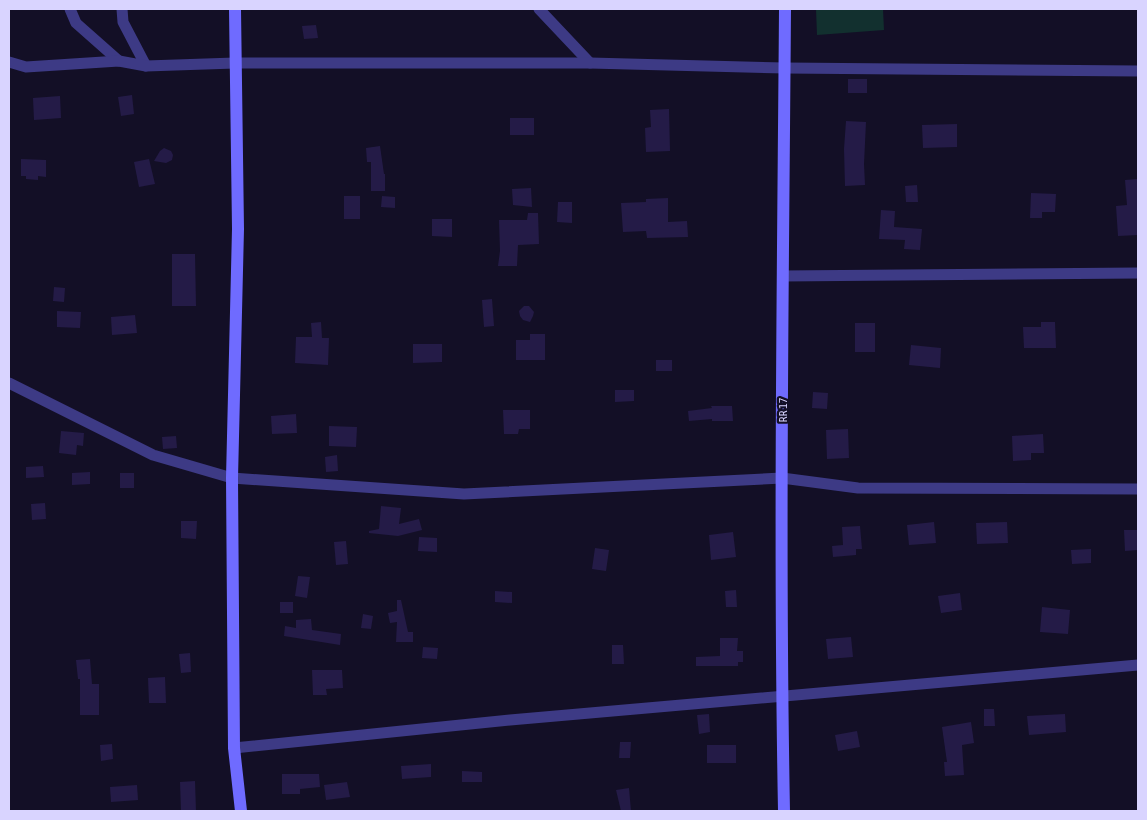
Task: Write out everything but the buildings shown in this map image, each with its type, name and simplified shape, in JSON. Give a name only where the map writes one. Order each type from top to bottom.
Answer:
[{"type":"main road","points":[[235,9],[238,229],[232,478],[234,748],[241,811]]},
{"type":"main road","name":"RR 17","points":[[784,811],[782,698],[782,276],[786,9]]},
{"type":"street","points":[[70,9],[76,23],[119,61]]},
{"type":"street","points":[[122,9],[123,22],[146,66]]},
{"type":"street","points":[[540,9],[590,63]]},
{"type":"street","points":[[9,62],[26,67],[119,61],[146,66],[235,63],[590,63],[785,68],[1138,71]]},
{"type":"street","points":[[782,276],[1138,273]]},
{"type":"street","points":[[9,383],[153,455],[232,478],[464,494],[782,478],[858,488],[1138,489]]},
{"type":"street","points":[[234,748],[510,720],[782,698],[1138,665]]},
{"type":"green space","points":[[816,9],[883,9],[884,30],[817,35]]}]
